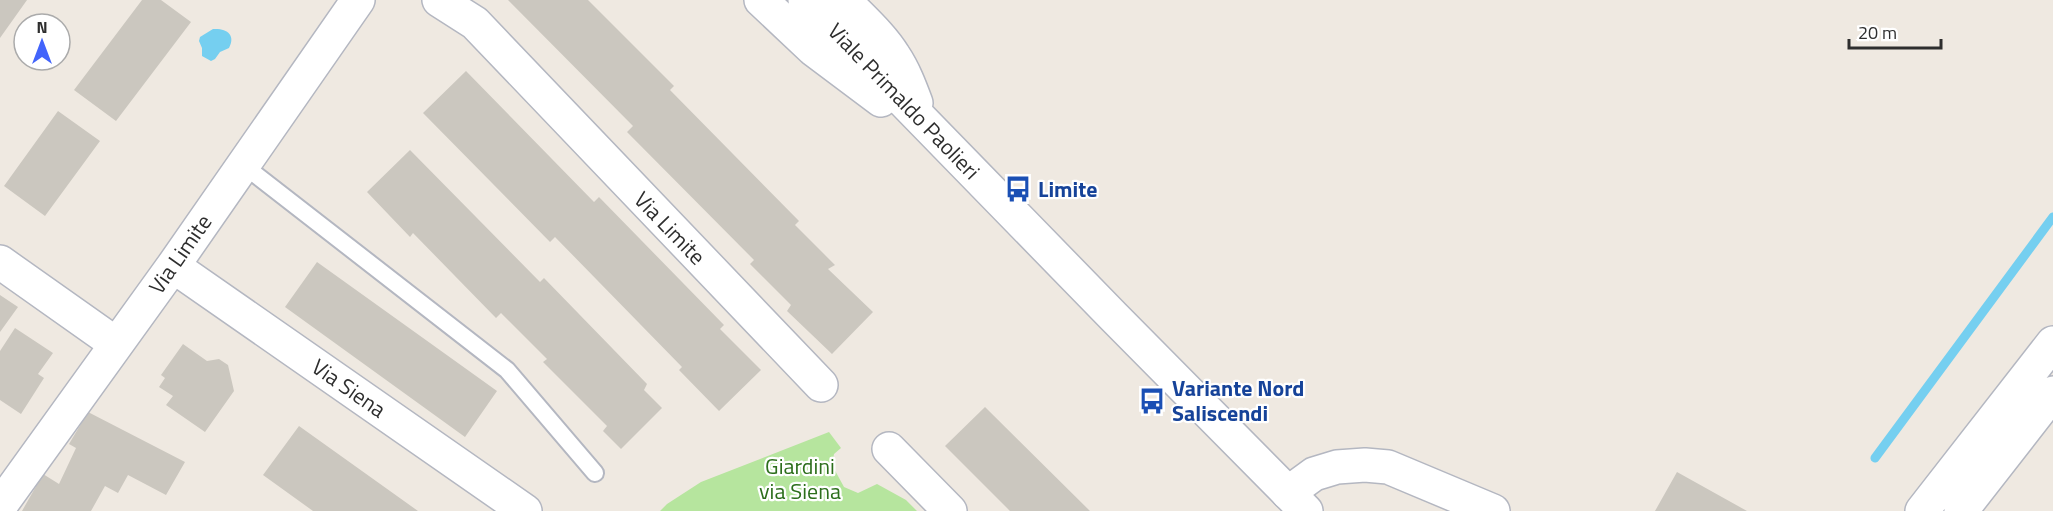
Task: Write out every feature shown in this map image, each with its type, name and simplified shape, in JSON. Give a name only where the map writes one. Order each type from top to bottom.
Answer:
[{"type":"street","name":"Via Limite","points":[[0,506],[173,266],[358,0]]},
{"type":"street","name":"Via Limite","points":[[439,0],[475,23],[821,385]]},
{"type":"street","points":[[761,0],[813,49],[864,88],[890,106],[923,122]]},
{"type":"street","name":"Viale Primaldo Paolieri","points":[[805,0],[1297,502]]},
{"type":"street","points":[[844,0],[884,41],[895,57],[907,80],[923,122]]},
{"type":"street","points":[[0,262],[116,344]]},
{"type":"street","name":"Via Siena","points":[[173,266],[525,511]]},
{"type":"street","points":[[1922,511],[2053,343]]},
{"type":"street","points":[[1961,511],[2053,393]]},
{"type":"street","points":[[889,449],[950,511]]},
{"type":"street","points":[[1297,502],[1314,474],[1337,467],[1365,465],[1388,467],[1493,511]]},
{"type":"lane","points":[[242,164],[507,370],[595,473]]},
{"type":"green space","name":"Giardini via Siena","points":[[829,432],[841,448],[834,454],[832,465],[844,487],[858,493],[877,484],[906,500],[917,511],[660,511],[701,482]]},
{"type":"water","points":[[213,29],[229,33],[231,43],[229,48],[220,52],[211,61],[202,56],[199,41],[200,37]]},
{"type":"building","points":[[0,0],[27,0],[18,12],[12,12],[12,21],[0,38]]},
{"type":"building","points":[[142,0],[161,0],[191,22],[116,121],[74,90]]},
{"type":"building","points":[[508,0],[588,0],[674,86],[670,90],[799,221],[795,225],[835,265],[828,269],[873,312],[832,354],[787,311],[791,305],[750,264],[754,260],[627,132],[633,126]]},
{"type":"building","points":[[466,71],[594,202],[599,197],[724,325],[720,329],[761,370],[719,411],[679,370],[682,367],[555,237],[550,242],[423,113]]},
{"type":"building","points":[[58,111],[100,141],[45,216],[4,186]]},
{"type":"building","points":[[410,150],[540,282],[544,278],[647,384],[644,390],[662,408],[621,449],[603,431],[607,426],[543,362],[547,359],[501,313],[496,318],[413,233],[410,237],[367,192]]},
{"type":"building","points":[[317,262],[497,391],[465,437],[285,307]]},
{"type":"building","points":[[0,295],[18,307],[0,332]]},
{"type":"building","points":[[15,328],[53,353],[38,374],[44,378],[21,414],[0,400],[0,351]]},
{"type":"building","points":[[183,344],[207,361],[219,359],[228,365],[234,391],[205,432],[166,405],[173,396],[159,387],[165,378],[161,375]]},
{"type":"building","points":[[985,407],[1090,511],[1010,511],[945,446]]},
{"type":"building","points":[[88,412],[185,462],[166,495],[128,475],[118,493],[105,486],[91,511],[22,511],[43,474],[59,484],[76,448],[69,444]]},
{"type":"building","points":[[299,426],[418,511],[313,511],[263,475]]},
{"type":"building","points":[[1677,472],[1747,511],[1655,511]]},
{"type":"waterway","points":[[1875,458],[2053,217]]},
{"type":"place","name":"Limite","points":[[1018,189]]},
{"type":"place","name":"Variante Nord Saliscendi","points":[[1152,401]]}]
